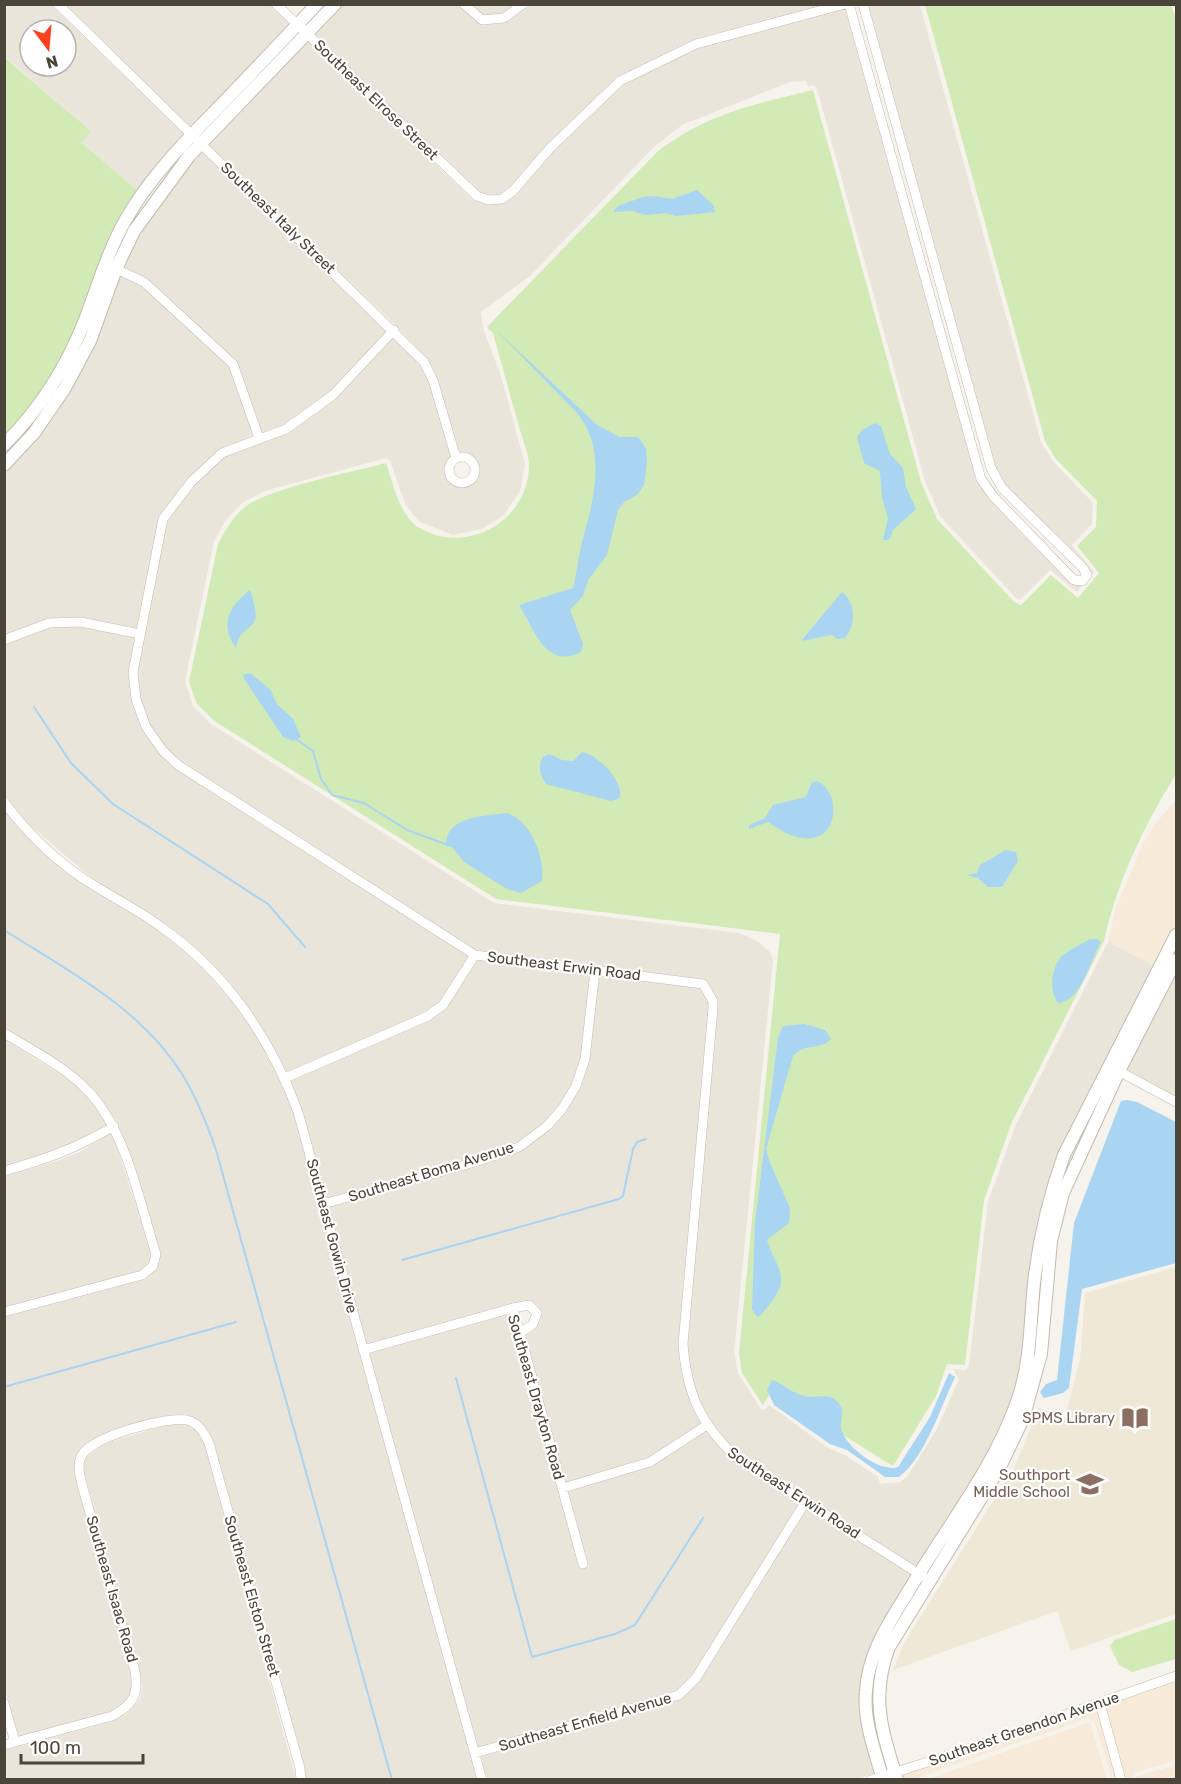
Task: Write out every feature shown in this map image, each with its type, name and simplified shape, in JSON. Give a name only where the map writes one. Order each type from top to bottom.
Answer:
[{"type":"street","name":"Southeast Italy Street","points":[[58,4],[394,330],[424,362],[433,380],[456,458]]},
{"type":"street","name":"Southeast Elrose Street","points":[[276,4],[477,196],[488,200],[495,200],[513,191],[550,148],[620,81],[696,44],[847,4]]},
{"type":"street","points":[[302,29],[317,4]]},
{"type":"street","points":[[4,465],[34,433],[69,381],[90,341],[116,268],[134,231],[196,139],[302,29],[335,4]]},
{"type":"street","points":[[464,4],[482,20],[504,18],[523,4]]},
{"type":"street","points":[[847,4],[979,472],[986,488],[1078,582],[1085,579],[1086,573],[1083,568],[1002,488],[991,468],[863,4]]},
{"type":"street","points":[[4,446],[37,408],[57,375],[85,319],[104,264],[138,200],[168,159],[196,139]]},
{"type":"street","points":[[888,147],[901,143]]},
{"type":"street","points":[[104,264],[144,282],[233,364],[259,438]]},
{"type":"street","points":[[927,286],[940,283]]},
{"type":"street","name":"Southeast Erwin Road","points":[[394,330],[333,395],[286,429],[222,453],[191,482],[163,519],[133,672],[135,699],[146,727],[163,751],[178,765],[475,955],[703,984],[713,1001],[682,1344],[686,1376],[697,1409],[707,1425],[738,1459],[931,1582]]},
{"type":"street","points":[[57,375],[69,381]]},
{"type":"street","points":[[968,432],[979,426]]},
{"type":"street","points":[[4,640],[50,622],[81,622],[140,634]]},
{"type":"street","name":"Southeast Gowin Drive","points":[[4,802],[22,825],[58,858],[93,885],[161,926],[192,951],[225,985],[254,1023],[285,1078],[298,1112],[482,1779]]},
{"type":"street","points":[[879,1778],[866,1710],[867,1674],[882,1634],[918,1574],[994,1467],[1018,1399],[1029,1341],[1034,1284],[1064,1155],[1170,964],[1176,935]]},
{"type":"street","points":[[285,1078],[428,1016],[443,1005],[475,955]]},
{"type":"street","name":"Southeast Boma Avenue","points":[[323,1204],[475,1162],[519,1147],[547,1126],[562,1109],[576,1086],[585,1059],[595,971]]},
{"type":"street","points":[[4,1033],[68,1073],[90,1093],[114,1125],[156,1254],[153,1266],[142,1275],[4,1312]]},
{"type":"street","points":[[1114,1068],[1176,1102]]},
{"type":"street","points":[[4,1171],[56,1157],[80,1147],[114,1125]]},
{"type":"street","points":[[896,1776],[878,1711],[880,1673],[889,1647],[931,1582],[1029,1403],[1042,1342],[1053,1208]]},
{"type":"street","points":[[513,1308],[529,1305],[537,1313],[533,1324],[520,1333]]},
{"type":"street","name":"Southeast Drayton Road","points":[[363,1350],[513,1308],[583,1564]]},
{"type":"street","points":[[1029,1341],[1042,1342]]},
{"type":"street","name":"Southeast Isaac Road","points":[[4,1746],[112,1716],[126,1709],[135,1698],[138,1686],[135,1671],[82,1485],[79,1468],[81,1456],[88,1447],[101,1439],[169,1420],[189,1420]]},
{"type":"street","name":"Southeast Elston Street","points":[[189,1420],[200,1427],[209,1443],[301,1779]]},
{"type":"street","points":[[563,1488],[650,1462],[707,1425]]},
{"type":"street","name":"Southeast Enfield Avenue","points":[[475,1753],[679,1695],[696,1678],[806,1501]]},
{"type":"street","name":"Southeast Greendon Avenue","points":[[879,1778],[896,1776],[1176,1676]]},
{"type":"street","points":[[4,1703],[15,1742]]},
{"type":"street","points":[[1100,1703],[1121,1779]]},
{"type":"shaded area","points":[[5,5],[51,5],[64,18],[18,18],[18,68],[5,57]]},
{"type":"shaded area","points":[[64,5],[270,5],[291,25],[192,128]]},
{"type":"shaded area","points":[[341,5],[458,5],[482,25],[507,22],[531,5],[827,5],[694,39],[617,77],[547,145],[510,188],[500,194],[489,195],[479,192],[313,34]]},
{"type":"shaded area","points":[[470,5],[515,5],[503,13],[483,16]]},
{"type":"shaded area","points":[[868,5],[920,5],[1041,442],[1053,461],[1093,503],[1092,524],[1072,545],[1094,572],[1091,576],[1085,565],[1005,485],[995,466]]},
{"type":"shaded area","points":[[845,9],[977,480],[990,500],[1066,579],[1073,584],[1083,585],[1077,592],[1050,570],[1020,600],[1016,598],[940,516],[925,481],[817,89],[814,85],[808,86],[806,81],[790,82],[682,125],[654,147],[530,276],[481,312],[483,328],[501,376],[525,464],[520,491],[503,516],[482,529],[453,535],[420,522],[406,506],[390,461],[386,458],[265,491],[242,503],[226,520],[214,541],[185,681],[193,706],[211,724],[494,903],[739,933],[757,941],[770,952],[773,960],[734,1352],[738,1373],[761,1409],[769,1405],[828,1448],[845,1455],[878,1477],[880,1484],[900,1482],[907,1477],[937,1429],[959,1379],[953,1369],[966,1370],[969,1366],[988,1202],[1016,1124],[1108,942],[1155,966],[1060,1152],[1014,1397],[984,1462],[917,1567],[740,1456],[725,1441],[700,1407],[690,1375],[687,1344],[717,999],[706,981],[476,950],[180,761],[150,725],[140,698],[137,672],[167,522],[194,485],[224,457],[289,433],[336,399],[394,337],[421,365],[429,382],[451,456],[444,467],[447,480],[452,485],[463,488],[473,484],[478,475],[475,459],[469,454],[459,453],[427,359],[394,324],[207,144],[307,40],[472,199],[489,205],[503,203],[516,195],[553,152],[623,85],[697,48]]},
{"type":"shaded area","points":[[78,31],[185,135],[139,192],[82,143],[91,131],[29,78],[78,78]]},
{"type":"shaded area","points":[[201,150],[388,330],[330,391],[284,424],[262,432],[236,360],[146,279],[122,266],[137,233]]},
{"type":"shaded area","points":[[119,275],[142,286],[230,366],[254,435],[219,449],[188,479],[159,516],[137,628],[81,617],[49,618],[5,635],[5,472],[38,436],[94,344]]},
{"type":"shaded area","points":[[81,626],[135,637],[128,672],[132,700],[142,729],[159,753],[469,956],[440,1002],[426,1011],[287,1072],[257,1020],[228,982],[195,947],[163,922],[95,881],[25,821],[5,795],[5,645],[51,627]]},
{"type":"shaded area","points":[[1176,800],[1176,925],[1155,966],[1108,942],[1115,910],[1143,843],[1156,823]]},
{"type":"shaded area","points":[[4,809],[18,827],[90,889],[159,930],[190,954],[222,988],[251,1025],[281,1080],[294,1114],[478,1779],[305,1779],[304,1767],[213,1442],[203,1425],[187,1414],[168,1415],[100,1435],[86,1443],[77,1455],[75,1467],[131,1672],[132,1696],[124,1705],[111,1712],[18,1737],[4,1687],[5,1317],[143,1280],[155,1270],[160,1253],[116,1120],[93,1090],[70,1069],[5,1028]]},
{"type":"shaded area","points":[[477,960],[590,975],[581,1058],[572,1084],[559,1106],[544,1122],[517,1142],[474,1158],[326,1198],[302,1111],[290,1081],[430,1020]]},
{"type":"shaded area","points":[[1176,970],[1176,1097],[1125,1069]]},
{"type":"shaded area","points":[[599,976],[701,988],[709,1002],[678,1343],[682,1377],[693,1410],[701,1424],[648,1457],[566,1483],[525,1336],[533,1331],[540,1322],[541,1313],[538,1306],[530,1301],[517,1302],[366,1344],[328,1207],[477,1167],[520,1151],[549,1130],[566,1112],[579,1089]]},
{"type":"shaded area","points":[[4,1039],[65,1077],[87,1096],[108,1124],[54,1152],[5,1166]]},
{"type":"shaded area","points":[[112,1132],[152,1254],[149,1263],[140,1271],[5,1307],[5,1176],[82,1151]]},
{"type":"shaded area","name":"Southport Middle School","points":[[1176,1267],[1176,1614],[1071,1651],[1057,1611],[893,1670],[904,1643],[1015,1466],[1039,1408],[1065,1417],[1080,1359],[1085,1293]]},
{"type":"shaded area","points":[[510,1314],[581,1569],[589,1567],[568,1492],[652,1466],[706,1431],[736,1463],[800,1502],[693,1675],[677,1690],[478,1748],[368,1354]]},
{"type":"shaded area","points":[[170,1424],[188,1425],[197,1430],[205,1444],[296,1779],[5,1780],[5,1750],[114,1721],[128,1713],[140,1699],[142,1687],[139,1670],[83,1468],[85,1458],[103,1444]]},
{"type":"shaded area","points":[[808,1507],[912,1575],[863,1673],[877,1773],[853,1780],[486,1780],[480,1757],[682,1698],[700,1681]]},
{"type":"shaded area","points":[[1176,1681],[1176,1760],[1133,1773],[1132,1779],[1125,1779],[1105,1706]]},
{"type":"shaded area","points":[[1097,1709],[1117,1779],[1112,1779],[1094,1721],[1088,1718],[914,1779],[902,1779],[901,1775]]},
{"type":"shaded area","points":[[1090,1722],[1107,1779],[928,1779]]},
{"type":"shaded area","points":[[1176,1765],[1176,1779],[1136,1779],[1135,1777]]},
{"type":"green space","points":[[925,5],[1171,5],[1176,18],[1176,774],[1133,854],[1116,897],[1104,941],[1012,1122],[984,1200],[965,1365],[947,1364],[936,1396],[893,1466],[772,1391],[763,1405],[742,1373],[739,1353],[780,934],[496,899],[213,720],[197,704],[189,682],[218,544],[237,515],[257,500],[291,487],[386,463],[401,506],[418,527],[437,535],[456,538],[474,535],[492,528],[507,517],[518,503],[526,485],[529,461],[493,333],[487,327],[658,151],[696,127],[714,119],[751,106],[813,90],[921,482],[937,519],[1014,602],[1021,605],[1051,575],[1078,598],[1099,573],[1077,546],[1096,527],[1097,501],[1055,458],[1045,441]]},
{"type":"green space","points":[[4,57],[18,69],[18,78],[29,78],[91,131],[82,143],[139,192],[67,349],[34,405],[4,439]]},
{"type":"green space","points":[[1176,1619],[1176,1659],[1132,1672],[1119,1665],[1110,1646],[1114,1640]]},
{"type":"water","points":[[697,190],[713,205],[715,212],[676,216],[666,213],[646,215],[632,211],[613,212],[618,206],[643,197],[672,199]]},
{"type":"water","points":[[495,329],[596,424],[619,437],[638,437],[646,448],[647,463],[644,485],[637,495],[624,502],[618,510],[607,555],[588,580],[583,596],[570,610],[583,644],[581,652],[569,656],[558,656],[542,644],[519,605],[573,588],[594,493],[593,444],[578,414]]},
{"type":"water","points":[[875,423],[881,426],[890,454],[903,468],[906,487],[916,509],[893,530],[889,540],[883,540],[888,518],[882,498],[880,471],[864,463],[857,437],[862,430]]},
{"type":"water","points":[[250,590],[256,615],[254,622],[239,639],[236,648],[231,640],[227,624],[232,609]]},
{"type":"water","points":[[842,592],[850,602],[853,614],[849,633],[845,638],[837,639],[832,635],[801,641]]},
{"type":"water","points":[[250,673],[270,689],[277,704],[293,719],[301,737],[293,741],[283,737],[246,682],[243,675]]},
{"type":"water","points":[[582,752],[602,763],[614,776],[620,791],[620,798],[611,801],[546,784],[540,771],[543,757],[549,754],[562,760],[573,761]]},
{"type":"water","points":[[817,781],[827,789],[832,800],[833,813],[830,825],[822,834],[809,839],[791,835],[768,822],[749,829],[749,825],[765,818],[773,805],[806,797],[812,782]]},
{"type":"water","points":[[507,813],[516,817],[529,832],[535,841],[541,861],[542,881],[521,893],[507,889],[464,862],[452,847],[446,846],[447,836],[459,823],[467,819]]},
{"type":"water","points":[[1006,850],[1016,852],[1018,861],[1002,887],[988,887],[978,878],[967,875],[977,873],[980,865]]},
{"type":"water","points":[[1090,939],[1097,939],[1101,942],[1079,988],[1066,1001],[1058,1003],[1052,986],[1053,974],[1058,962],[1067,952]]},
{"type":"water","points":[[804,1024],[825,1030],[831,1039],[822,1045],[803,1049],[793,1056],[766,1149],[790,1208],[789,1223],[767,1240],[781,1278],[777,1293],[758,1317],[752,1310],[755,1223],[778,1038],[783,1026]]},
{"type":"water","points":[[1121,1101],[1137,1102],[1176,1122],[1176,1263],[1082,1289],[1069,1388],[1063,1393],[1044,1398],[1040,1392],[1046,1384],[1057,1380],[1074,1223]]},
{"type":"water","points":[[949,1373],[955,1377],[925,1444],[909,1468],[899,1477],[885,1477],[847,1450],[830,1444],[774,1405],[767,1390],[772,1380],[801,1395],[834,1399],[842,1409],[841,1428],[849,1443],[864,1457],[891,1468],[898,1467],[930,1417]]},
{"type":"waterway","points":[[34,707],[71,763],[113,804],[268,904],[305,947]]},
{"type":"waterway","points":[[296,739],[313,751],[321,779],[332,795],[364,803],[407,830],[445,844]]},
{"type":"waterway","points":[[4,930],[78,976],[125,1010],[165,1051],[182,1074],[197,1102],[216,1150],[392,1780]]},
{"type":"waterway","points":[[402,1260],[619,1199],[623,1196],[633,1149],[637,1142],[646,1139]]},
{"type":"waterway","points":[[4,1387],[236,1322]]},
{"type":"waterway","points":[[456,1378],[532,1657],[615,1634],[635,1625],[703,1518]]},
{"type":"place","name":"SPMS Library","points":[[1135,1418]]},
{"type":"place","name":"Southport Middle School","points":[[1090,1484]]}]
